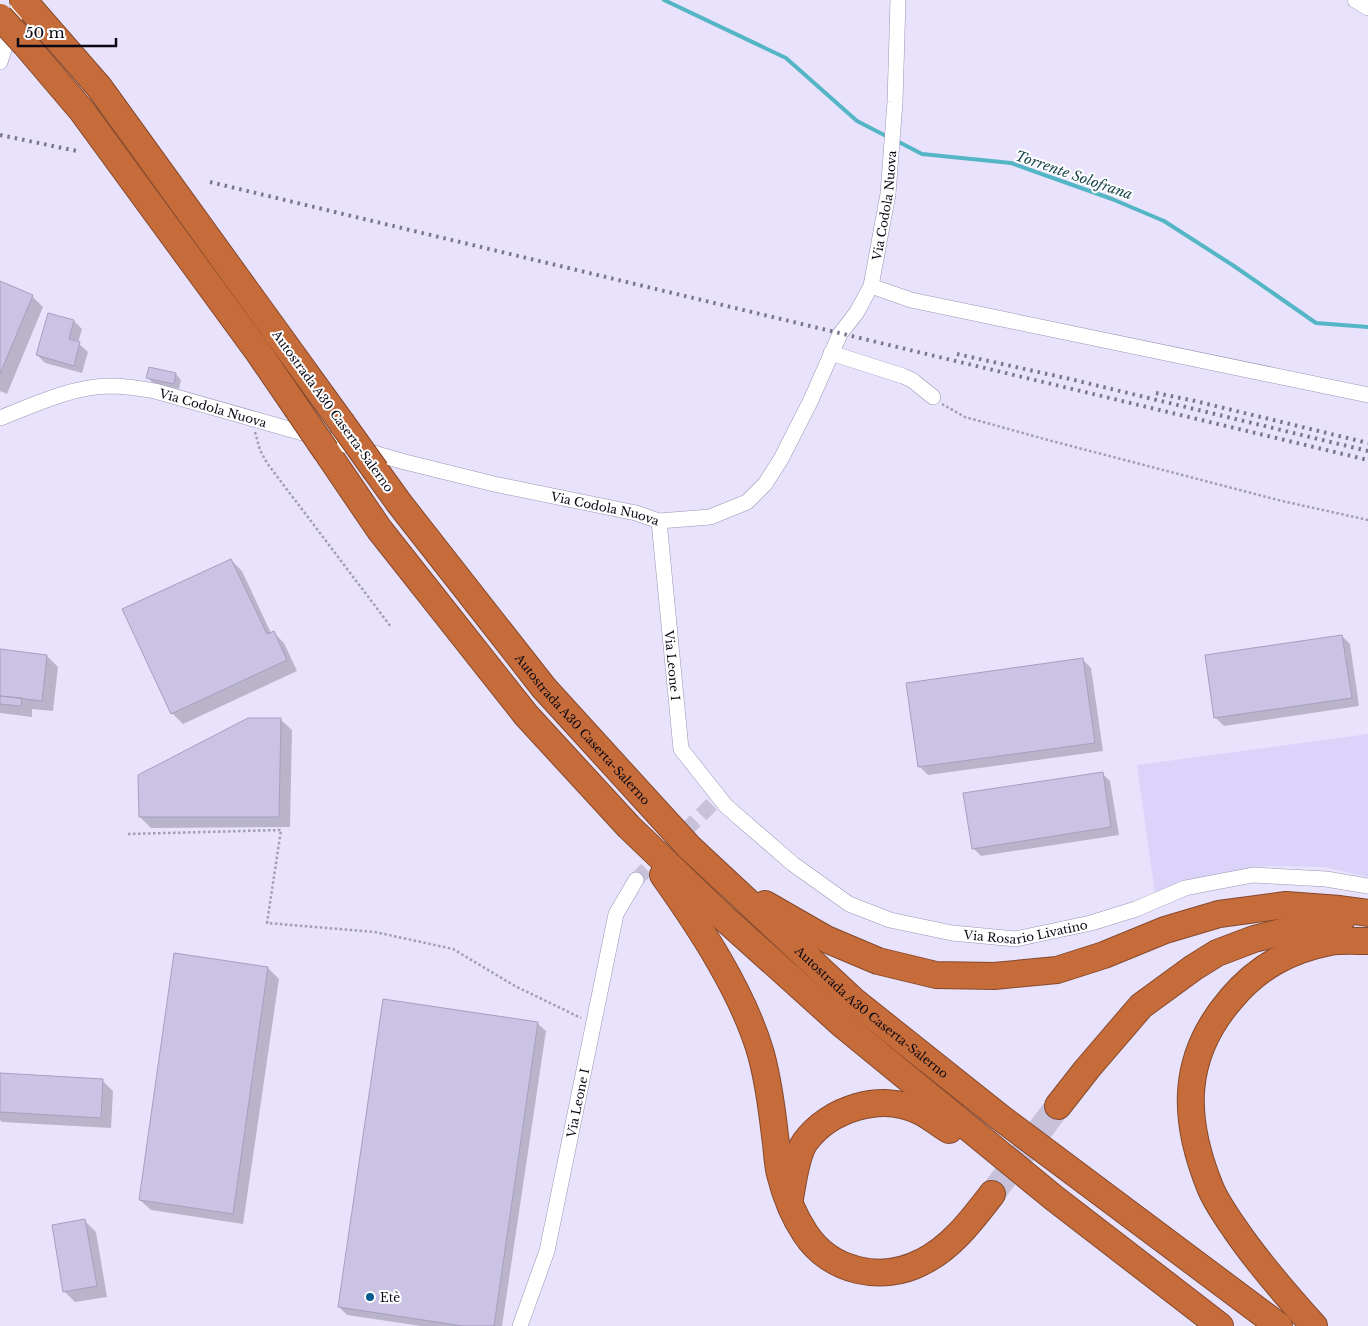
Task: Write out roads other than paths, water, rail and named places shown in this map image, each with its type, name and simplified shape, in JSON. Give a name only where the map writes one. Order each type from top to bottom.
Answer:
[{"type":"highway","name":"Autostrada A30 Caserta-Salerno","points":[[26,4],[99,87],[376,471],[544,688],[689,847],[854,1001],[1001,1118],[1279,1326]]},
{"type":"highway","name":"Autostrada A30 Caserta-Salerno","points":[[0,17],[82,111],[259,353],[379,529],[526,715],[629,827],[725,919],[844,1026],[1054,1198],[1220,1326]]},
{"type":"highway","points":[[629,827],[680,899],[717,958],[746,1012],[761,1054],[780,1173],[789,1202],[806,1235],[830,1259],[847,1267],[868,1272],[892,1273],[922,1262],[949,1244],[971,1221],[992,1194]]},
{"type":"highway","points":[[689,847],[764,903],[826,939],[878,961],[936,975],[994,976],[1057,970],[1104,955],[1165,930],[1220,914],[1286,905],[1368,913]]},
{"type":"highway","points":[[1058,1106],[1092,1062],[1141,1006],[1172,983],[1218,954],[1254,939],[1334,919],[1368,918]]},
{"type":"highway","points":[[1299,928],[1368,933]]},
{"type":"highway","points":[[1314,1326],[1269,1276],[1248,1248],[1226,1216],[1210,1187],[1191,1123],[1190,1087],[1196,1058],[1207,1032],[1238,990],[1260,971],[1287,954],[1331,942],[1368,941]]},
{"type":"highway","points":[[789,1202],[794,1171],[804,1143],[822,1124],[838,1113],[862,1106],[883,1103],[918,1111],[1054,1198]]},
{"type":"street","name":"Via Codola Nuova","points":[[0,418],[62,394],[106,386],[127,386],[155,391],[405,462],[494,484],[636,513],[659,521],[710,517],[747,502],[765,484],[781,459],[811,400],[840,334],[857,312],[871,286],[888,194],[895,102],[898,0]]},
{"type":"street","points":[[1355,0],[1368,8]]},
{"type":"street","points":[[0,62],[26,4]]},
{"type":"street","points":[[871,286],[911,300],[1368,395]]},
{"type":"street","points":[[831,353],[903,376],[912,380],[933,397]]},
{"type":"street","name":"Via Leone I","points":[[659,521],[681,749],[719,797]]},
{"type":"street","name":"Via Rosario Livatino","points":[[719,797],[726,806],[793,864],[849,904],[890,920],[952,934],[1016,939],[1091,923],[1136,909],[1185,888],[1253,875],[1326,879],[1368,886]]},
{"type":"street","name":"Via Leone I","points":[[520,1326],[547,1251],[616,914],[636,880]]},
{"type":"waterway","name":"Torrente Solofrana","points":[[664,0],[786,58],[857,121],[888,137]]},
{"type":"waterway","name":"Torrente Solofrana","points":[[897,141],[922,154],[1011,163],[1112,199],[1164,221],[1234,266],[1316,323],[1368,327]]},
{"type":"tunnel","points":[[636,880],[719,797]]},
{"type":"tunnel","points":[[992,1194],[1058,1106]]},
{"type":"railway","points":[[0,135],[77,151]]},
{"type":"railway","points":[[210,182],[1368,460]]},
{"type":"railway","points":[[957,354],[1070,379],[1368,451]]},
{"type":"railway","points":[[1156,393],[1368,443]]},
{"type":"place","name":"Etè","points":[[370,1297]]}]
